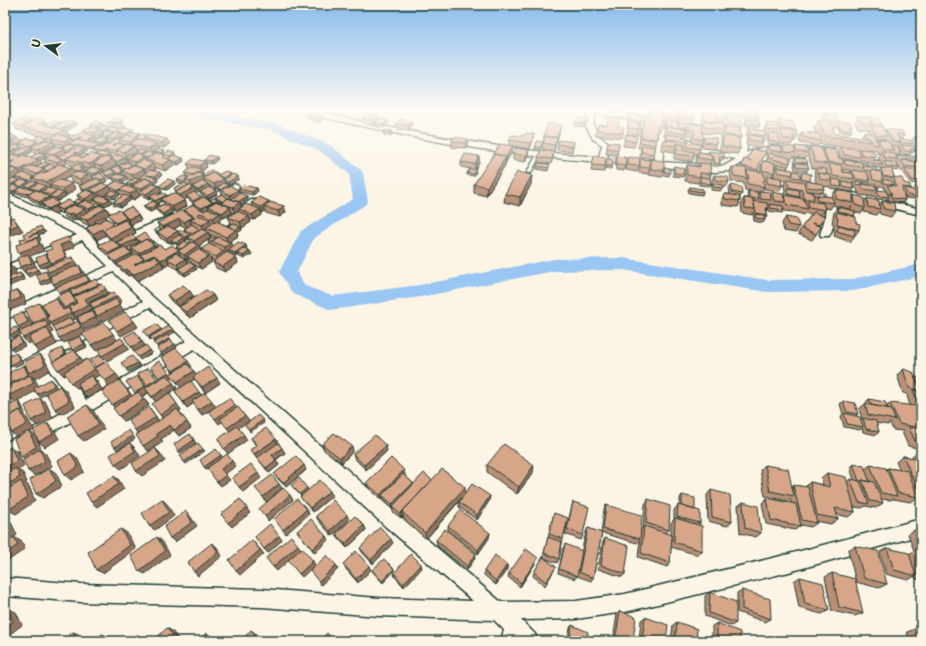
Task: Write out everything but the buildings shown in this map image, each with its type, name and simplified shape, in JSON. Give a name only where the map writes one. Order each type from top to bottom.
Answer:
[{"type":"street","points":[[447,140],[539,154],[714,169],[726,168],[921,212]]},
{"type":"street","points":[[600,140],[606,145],[603,159]]},
{"type":"street","points":[[658,163],[662,140]]},
{"type":"street","points":[[681,140],[686,141],[703,150],[744,158]]},
{"type":"street","points":[[743,140],[742,153],[744,158]]},
{"type":"street","points":[[492,159],[499,148]]},
{"type":"street","points":[[726,168],[756,151],[791,149],[834,151],[921,161]]},
{"type":"street","points":[[805,150],[816,188]]},
{"type":"street","points":[[100,250],[146,230],[234,187]]},
{"type":"street","points":[[825,234],[830,222],[832,210],[831,198],[828,190]]},
{"type":"street","points":[[5,196],[67,223],[85,236],[151,302],[391,520],[498,611],[512,633],[528,641]]},
{"type":"street","points":[[20,202],[33,196]]},
{"type":"street","points":[[146,230],[169,246],[176,247],[194,239],[254,202]]},
{"type":"street","points":[[5,270],[85,236]]},
{"type":"street","points":[[5,316],[116,267]]},
{"type":"street","points":[[5,376],[151,302]]},
{"type":"street","points":[[5,452],[84,408],[195,342]]},
{"type":"street","points":[[44,356],[60,373],[84,408]]},
{"type":"street","points":[[5,588],[81,593],[262,598],[378,607],[498,611],[576,610],[625,603],[789,563],[921,527]]},
{"type":"lane","points":[[528,172],[539,154]]},
{"type":"waterway","points":[[306,140],[325,148],[356,173],[361,201],[307,235],[288,272],[299,290],[331,303],[420,291],[554,265],[623,264],[767,286],[853,285],[921,270]]}]
